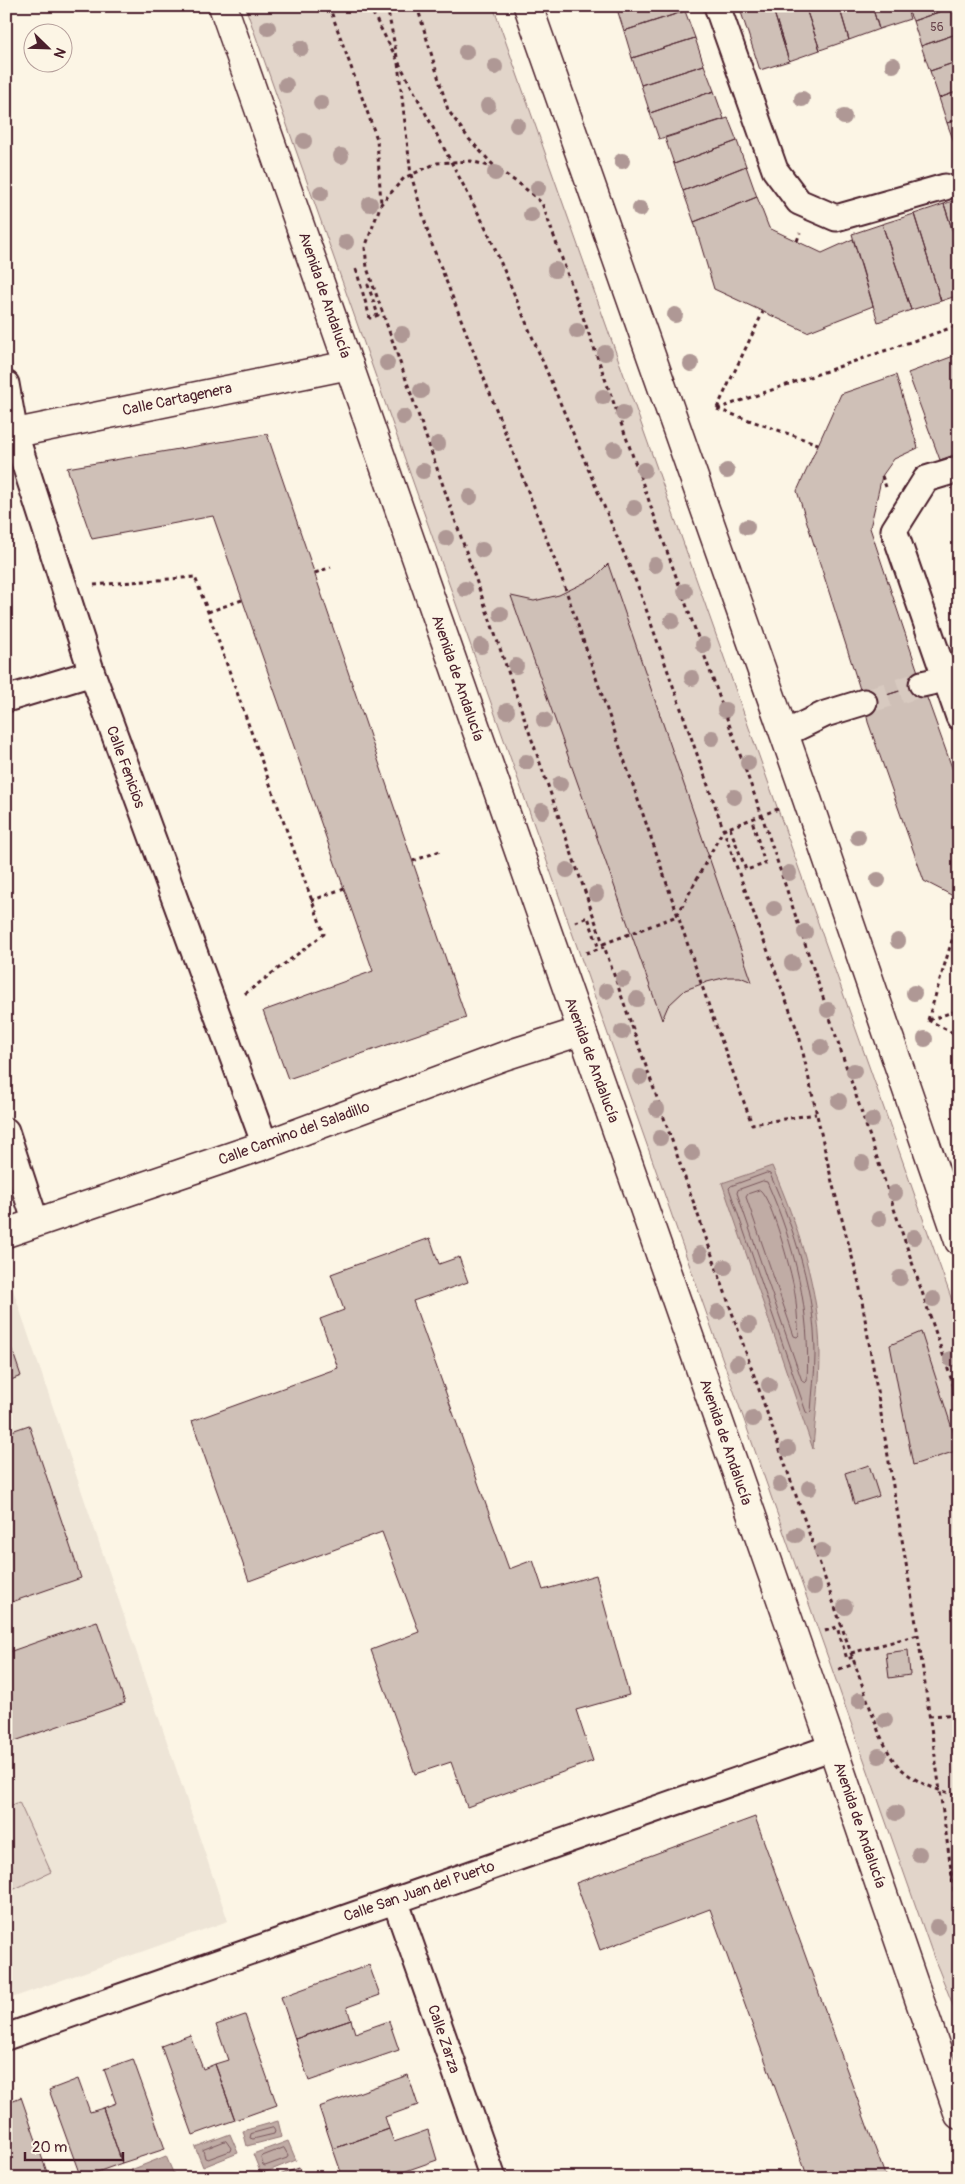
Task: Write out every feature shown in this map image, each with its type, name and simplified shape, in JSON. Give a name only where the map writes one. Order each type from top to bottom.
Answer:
[{"type":"main road","name":"Avenida de Andalucía","points":[[223,6],[833,1747],[959,2115]]},
{"type":"main road","points":[[528,6],[784,734],[959,1241]]},
{"type":"main road","name":"Calle Cartagenera","points":[[11,435],[264,381],[349,365]]},
{"type":"main road","name":"Calle Camino del Saladillo","points":[[6,1234],[265,1145],[495,1060],[582,1031]]},
{"type":"street","points":[[717,6],[775,170],[799,202],[836,218],[945,187]]},
{"type":"street","name":"Calle Fenicios","points":[[6,384],[11,435],[92,672],[265,1145]]},
{"type":"street","points":[[959,469],[926,480],[894,530],[934,681],[959,717]]},
{"type":"street","points":[[6,700],[92,672]]},
{"type":"street","points":[[784,734],[825,714],[864,702]]},
{"type":"street","points":[[6,1131],[36,1223]]},
{"type":"street","name":"Calle San Juan del Puerto","points":[[6,2037],[833,1747]]},
{"type":"street","name":"Calle Zarza","points":[[395,1900],[493,2178]]},
{"type":"path","points":[[329,6],[377,139],[381,204]]},
{"type":"path","points":[[369,6],[487,230],[639,589],[723,830],[799,1035],[832,1182],[859,1283],[918,1634],[959,1926]]},
{"type":"path","points":[[387,6],[398,60],[411,175],[431,242],[561,576],[677,916],[752,1124],[816,1114]]},
{"type":"path","points":[[416,6],[448,110],[469,139],[496,168],[542,203],[762,816],[959,1402]]},
{"type":"path","points":[[496,168],[471,161],[436,163],[404,178],[381,204],[365,248],[367,268],[879,1733],[895,1762],[914,1778],[941,1792],[959,1795]]},
{"type":"path","points":[[356,269],[370,318],[378,315],[368,284],[372,283]]},
{"type":"path","points":[[717,408],[763,312]]},
{"type":"path","points":[[717,408],[959,325]]},
{"type":"path","points":[[717,408],[818,444]]},
{"type":"path","points":[[314,573],[331,567]]},
{"type":"path","points":[[91,585],[195,577],[324,934],[238,1000]]},
{"type":"path","points":[[208,612],[242,600]]},
{"type":"path","points":[[583,954],[677,916],[723,830],[786,805]]},
{"type":"path","points":[[730,828],[746,870],[765,864],[752,820]]},
{"type":"path","points":[[413,861],[440,851]]},
{"type":"path","points":[[312,901],[344,888]]},
{"type":"path","points":[[571,923],[588,917],[599,949]]},
{"type":"path","points":[[928,1020],[959,917]]},
{"type":"path","points":[[928,1020],[959,1010]]},
{"type":"path","points":[[928,1020],[959,1036]]},
{"type":"path","points":[[826,1639],[823,1632],[837,1627],[847,1659],[853,1657]]},
{"type":"path","points":[[851,1653],[918,1634]]},
{"type":"path","points":[[833,1663],[836,1670],[855,1664]]},
{"type":"path","points":[[929,1716],[959,1714]]},
{"type":"shaded area","points":[[245,6],[493,6],[959,1320],[959,2020],[934,1958]]},
{"type":"shaded area","points":[[9,1278],[228,1921],[6,2000],[6,1279]]},
{"type":"shaded area","points":[[19,1802],[51,1872],[6,1893],[6,1808]]},
{"type":"water","points":[[772,1166],[798,1234],[816,1305],[820,1366],[813,1449],[722,1183]]},
{"type":"water","points":[[278,2121],[282,2137],[247,2146],[243,2131]]},
{"type":"water","points":[[230,2134],[238,2153],[203,2167],[195,2147]]},
{"type":"water","points":[[288,2141],[296,2160],[261,2174],[253,2154]]},
{"type":"water","points":[[166,2156],[174,2175],[168,2178],[134,2178],[131,2170]]},
{"type":"building","points":[[616,6],[683,6],[685,11],[624,31]]},
{"type":"building","points":[[739,6],[772,6],[789,61],[760,70]]},
{"type":"building","points":[[772,6],[805,6],[820,50],[789,61]]},
{"type":"building","points":[[805,6],[839,6],[849,40],[820,50]]},
{"type":"building","points":[[839,6],[872,6],[879,29],[849,40]]},
{"type":"building","points":[[872,6],[906,6],[910,19],[879,29]]},
{"type":"building","points":[[906,6],[956,6],[913,21]]},
{"type":"building","points":[[959,6],[959,33],[921,46],[913,21]]},
{"type":"building","points":[[685,11],[695,38],[632,58],[624,31]]},
{"type":"building","points":[[959,33],[959,61],[930,71],[921,46]]},
{"type":"building","points":[[695,38],[704,65],[641,85],[632,58]]},
{"type":"building","points":[[959,61],[959,91],[939,98],[930,71]]},
{"type":"building","points":[[704,65],[714,91],[650,113],[641,85]]},
{"type":"building","points":[[714,91],[724,119],[659,139],[650,113]]},
{"type":"building","points":[[959,91],[959,119],[947,123],[939,98]]},
{"type":"building","points":[[728,118],[737,141],[674,164],[665,138]]},
{"type":"building","points":[[959,119],[959,149],[957,150],[947,123]]},
{"type":"building","points":[[737,141],[746,166],[683,191],[674,164]]},
{"type":"building","points":[[746,166],[757,197],[694,222],[683,191]]},
{"type":"building","points":[[757,197],[769,228],[822,253],[853,239],[873,306],[807,332],[714,289],[694,222]]},
{"type":"building","points":[[959,199],[959,251],[944,204]]},
{"type":"building","points":[[944,204],[959,251],[959,295],[941,301],[914,214]]},
{"type":"building","points":[[914,214],[941,301],[911,310],[882,224]]},
{"type":"building","points":[[882,224],[911,310],[878,322],[852,234]]},
{"type":"building","points":[[959,354],[959,453],[940,460],[908,373]]},
{"type":"building","points":[[896,375],[918,448],[894,459],[882,476],[870,528],[922,684],[864,702],[797,491],[841,394]]},
{"type":"building","points":[[267,434],[466,1018],[288,1079],[263,1011],[373,971],[213,516],[92,539],[67,468]]},
{"type":"building","points":[[608,564],[752,982],[740,977],[727,977],[685,990],[668,1006],[662,1020],[511,596],[534,601],[559,595],[594,578]]},
{"type":"building","points":[[922,684],[959,787],[959,899],[924,881],[868,722],[864,702]]},
{"type":"building","points":[[430,1238],[439,1264],[459,1257],[468,1282],[413,1301],[509,1569],[533,1560],[543,1590],[596,1575],[629,1695],[576,1710],[593,1761],[467,1807],[451,1762],[415,1774],[371,1650],[419,1632],[382,1532],[249,1581],[192,1421],[338,1368],[320,1319],[344,1310],[331,1274]]},
{"type":"building","points":[[6,1332],[21,1376],[6,1382]]},
{"type":"building","points":[[921,1332],[959,1450],[913,1465],[890,1345]]},
{"type":"building","points":[[29,1425],[81,1578],[6,1604],[6,1433]]},
{"type":"building","points":[[869,1465],[879,1496],[854,1504],[845,1473]]},
{"type":"building","points":[[97,1621],[125,1703],[6,1744],[6,1653]]},
{"type":"building","points":[[908,1650],[910,1675],[889,1678],[886,1653]]},
{"type":"building","points":[[755,1817],[886,2178],[808,2178],[710,1909],[600,1950],[576,1883]]},
{"type":"building","points":[[369,1965],[380,1995],[347,2007],[351,2020],[295,2039],[281,1997]]},
{"type":"building","points":[[245,2015],[277,2105],[235,2120],[215,2064],[228,2060],[216,2025]]},
{"type":"building","points":[[351,2020],[355,2033],[389,2021],[399,2050],[309,2081],[295,2039]]},
{"type":"building","points":[[190,2035],[203,2069],[215,2064],[235,2120],[193,2135],[161,2046]]},
{"type":"building","points":[[133,2059],[165,2149],[122,2163],[103,2108],[116,2103],[104,2069]]},
{"type":"building","points":[[408,2075],[418,2105],[385,2117],[389,2129],[333,2149],[319,2107]]},
{"type":"building","points":[[78,2079],[90,2112],[103,2108],[122,2163],[81,2178],[49,2090]]},
{"type":"building","points":[[21,2097],[49,2178],[6,2178],[6,2103]]},
{"type":"building","points":[[389,2129],[394,2142],[428,2130],[437,2160],[386,2178],[343,2178],[333,2149]]},
{"type":"building","points":[[299,2168],[302,2178],[271,2178]]},
{"type":"tunnel","points":[[864,702],[922,684]]}]
